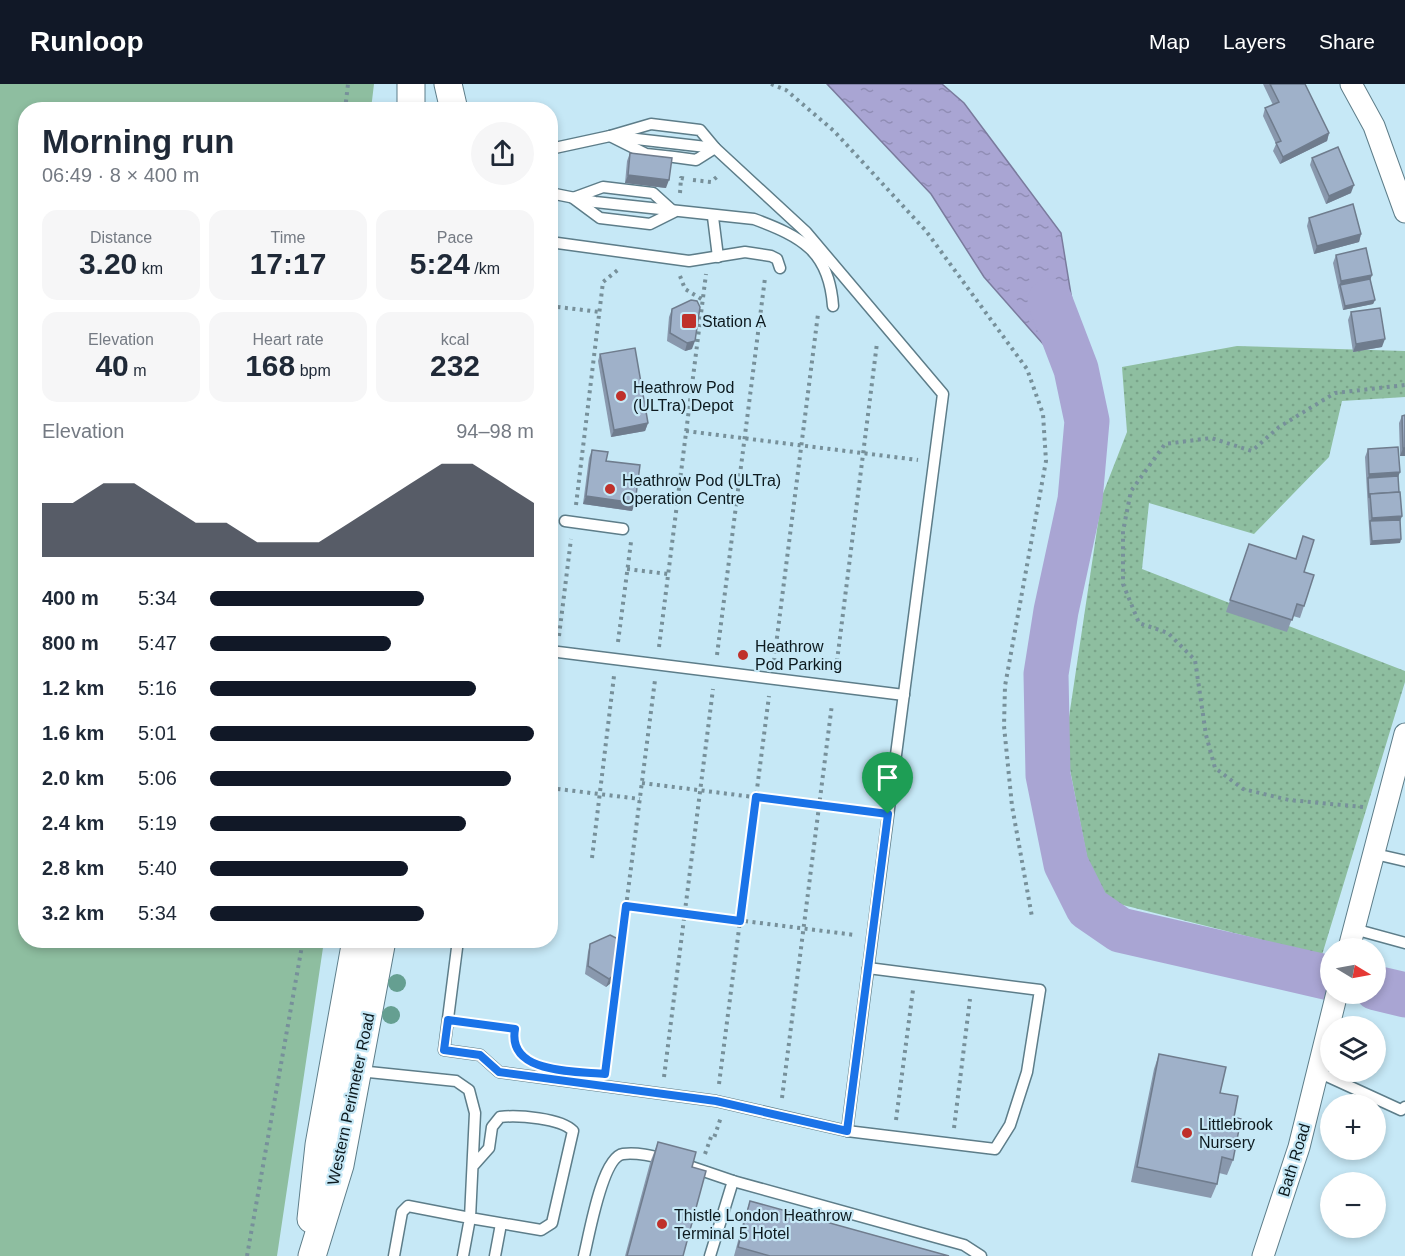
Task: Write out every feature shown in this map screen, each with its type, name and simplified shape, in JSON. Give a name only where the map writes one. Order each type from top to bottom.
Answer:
[{"type":"street","points":[[411,84],[411,102]]},
{"type":"street","points":[[448,84],[452,102]]},
{"type":"street","points":[[1351,84],[1374,126],[1405,212]]},
{"type":"street","points":[[1353,938],[1405,734]]},
{"type":"street","name":"Western Perimeter Road","points":[[310,1256],[318,1145],[355,948]]},
{"type":"street","name":"Western Perimeter Road","points":[[310,1256],[340,1165],[381,948]]},
{"type":"street","name":"Bath Road","points":[[1263,1256],[1299,1147],[1334,1004]]},
{"type":"lane","points":[[558,147],[651,124],[700,130],[715,148],[807,232],[943,394],[847,1131]]},
{"type":"lane","points":[[610,136],[715,148]]},
{"type":"lane","points":[[573,198],[603,187],[653,193],[674,212]]},
{"type":"lane","points":[[558,195],[713,217],[754,219],[805,242],[824,267],[831,283],[832,306]]},
{"type":"lane","points":[[713,217],[718,257]]},
{"type":"lane","points":[[558,243],[689,261],[745,252],[771,256],[777,260],[780,268]]},
{"type":"lane","points":[[569,522],[627,533]]},
{"type":"lane","points":[[558,652],[904,695]]},
{"type":"lane","points":[[1375,854],[1405,861]]},
{"type":"lane","points":[[1386,942],[1405,943]]},
{"type":"lane","points":[[457,948],[444,1050],[480,1055],[499,1072],[716,1101],[847,1131],[994,1149],[1010,1125],[1027,1072],[1040,990],[868,968]]},
{"type":"lane","points":[[358,1071],[462,1083],[469,1090],[475,1113],[470,1218],[463,1256]]},
{"type":"lane","points":[[1318,1072],[1401,1110],[1405,1107]]},
{"type":"lane","points":[[394,1256],[402,1212],[408,1206],[541,1230],[552,1223],[573,1131],[560,1124],[516,1115],[500,1117],[492,1127],[489,1148],[473,1166]]},
{"type":"lane","points":[[584,1256],[606,1173],[614,1159],[622,1154],[650,1155],[733,1181],[964,1245],[981,1256]]},
{"type":"lane","points":[[710,1256],[733,1181]]},
{"type":"lane","points":[[495,1256],[501,1224]]},
{"type":"path","points":[[346,102],[348,84]]},
{"type":"path","points":[[771,84],[786,90],[834,131],[926,231],[1027,369],[1043,414],[1046,461],[1005,686],[1004,726],[1012,806],[1032,917]]},
{"type":"path","points":[[658,651],[706,271]]},
{"type":"path","points":[[717,658],[765,274]]},
{"type":"path","points":[[559,638],[569,522],[575,507],[603,282]]},
{"type":"path","points":[[558,307],[600,312]]},
{"type":"path","points":[[774,665],[819,310]]},
{"type":"path","points":[[836,672],[878,333]]},
{"type":"path","points":[[1387,809],[1289,800],[1243,789],[1215,768],[1206,735],[1196,660],[1168,633],[1139,622],[1123,584],[1123,531],[1131,491],[1165,444],[1211,438],[1252,451],[1279,427],[1335,393],[1405,385]]},
{"type":"path","points":[[686,431],[934,463]]},
{"type":"path","points":[[567,506],[587,509]]},
{"type":"path","points":[[618,643],[627,569],[627,533]]},
{"type":"path","points":[[627,569],[668,574]]},
{"type":"path","points":[[592,858],[614,675]]},
{"type":"path","points":[[597,1073],[605,1074],[655,676]]},
{"type":"path","points":[[663,1081],[713,687]]},
{"type":"path","points":[[718,1090],[769,695]]},
{"type":"path","points":[[782,1097],[832,703]]},
{"type":"path","points":[[642,783],[888,814]]},
{"type":"path","points":[[558,789],[640,799]]},
{"type":"path","points":[[626,906],[872,938]]},
{"type":"path","points":[[247,1256],[302,948]]},
{"type":"path","points":[[895,1125],[914,987],[912,973]]},
{"type":"path","points":[[953,1132],[971,993],[970,981]]},
{"type":"path","points":[[448,1020],[515,1029],[513,1040],[517,1051],[528,1062]]},
{"type":"green space","points":[[0,84],[374,84],[372,102],[18,102],[18,948],[323,948],[277,1256],[0,1256]]},
{"type":"green space","points":[[1237,346],[1405,351],[1405,397],[1342,401],[1329,457],[1254,534],[1149,503],[1142,569],[1405,671],[1405,682],[1327,938],[1320,938],[1320,954],[1095,898],[1065,744],[1102,496],[1127,432],[1122,367]]},
{"type":"water","points":[[827,84],[942,84],[964,103],[1061,233],[1081,356],[1059,362],[984,277],[931,194]]},
{"type":"building","points":[[1270,84],[1305,84],[1329,133],[1283,157],[1276,143],[1281,141],[1265,108],[1279,102]]},
{"type":"building","points":[[1338,147],[1354,185],[1329,196],[1312,158]]},
{"type":"building","points":[[630,153],[672,158],[669,180],[628,175]]},
{"type":"building","points":[[1353,204],[1361,234],[1317,246],[1309,218]]},
{"type":"building","points":[[1366,248],[1372,275],[1341,281],[1336,255]]},
{"type":"building","points":[[1370,279],[1375,300],[1345,306],[1340,285]]},
{"type":"building","points":[[691,300],[697,301],[700,307],[695,341],[687,343],[670,333],[672,309]]},
{"type":"building","points":[[1380,308],[1385,339],[1356,344],[1351,312]]},
{"type":"building","name":"Heathrow Pod (ULTra) Depot","points":[[635,348],[648,423],[614,430],[600,354]]},
{"type":"building","points":[[1405,415],[1405,448],[1403,448],[1402,416]]},
{"type":"building","points":[[1398,447],[1400,472],[1369,474],[1368,449]]},
{"type":"building","name":"Heathrow Pod (ULTra) Operation Centre","points":[[592,450],[608,452],[606,461],[640,465],[635,503],[586,496]]},
{"type":"building","points":[[1398,476],[1399,492],[1370,494],[1369,498],[1368,478]]},
{"type":"building","points":[[1400,492],[1402,516],[1372,518],[1370,494]]},
{"type":"building","points":[[1400,520],[1401,539],[1372,541],[1370,521]]},
{"type":"building","points":[[1303,536],[1314,540],[1304,572],[1314,575],[1304,606],[1297,604],[1292,620],[1230,600],[1249,544],[1296,559]]},
{"type":"building","points":[[610,935],[618,939],[615,974],[609,979],[588,966],[590,944]]},
{"type":"building","name":"Littlebrook Nursery","points":[[1159,1054],[1226,1067],[1220,1093],[1238,1096],[1234,1117],[1241,1119],[1233,1160],[1222,1157],[1217,1184],[1137,1167]]},
{"type":"building","name":"Thistle London Heathrow Terminal 5 Hotel","points":[[658,1142],[696,1152],[692,1167],[706,1171],[683,1256],[627,1256]]},
{"type":"building","points":[[750,1201],[949,1256],[770,1256],[738,1247]]},
{"type":"waterway","points":[[1050,301],[1076,369],[1087,421],[1080,500],[1056,611],[1046,674],[1048,775],[1066,864],[1088,908],[1120,930],[1320,976]]},
{"type":"waterway","points":[[1386,990],[1405,995]]},
{"type":"place","name":"Station A","points":[[689,321]]},
{"type":"place","name":"Heathrow Pod (ULTra) Depot","points":[[621,396]]},
{"type":"place","name":"Heathrow Pod (ULTra) Operation Centre","points":[[610,489]]},
{"type":"place","name":"Heathrow Pod Parking","points":[[743,655]]},
{"type":"place","name":"Littlebrook Nursery","points":[[1187,1133]]},
{"type":"place","name":"Thistle London Heathrow Terminal 5 Hotel","points":[[662,1224]]},
{"type":"route","points":[[756,797],[888,814],[847,1131],[716,1101],[499,1072],[480,1055],[444,1050],[448,1020],[515,1029],[514,1046],[523,1058],[532,1064],[605,1074],[626,906],[740,921],[756,797]]}]
